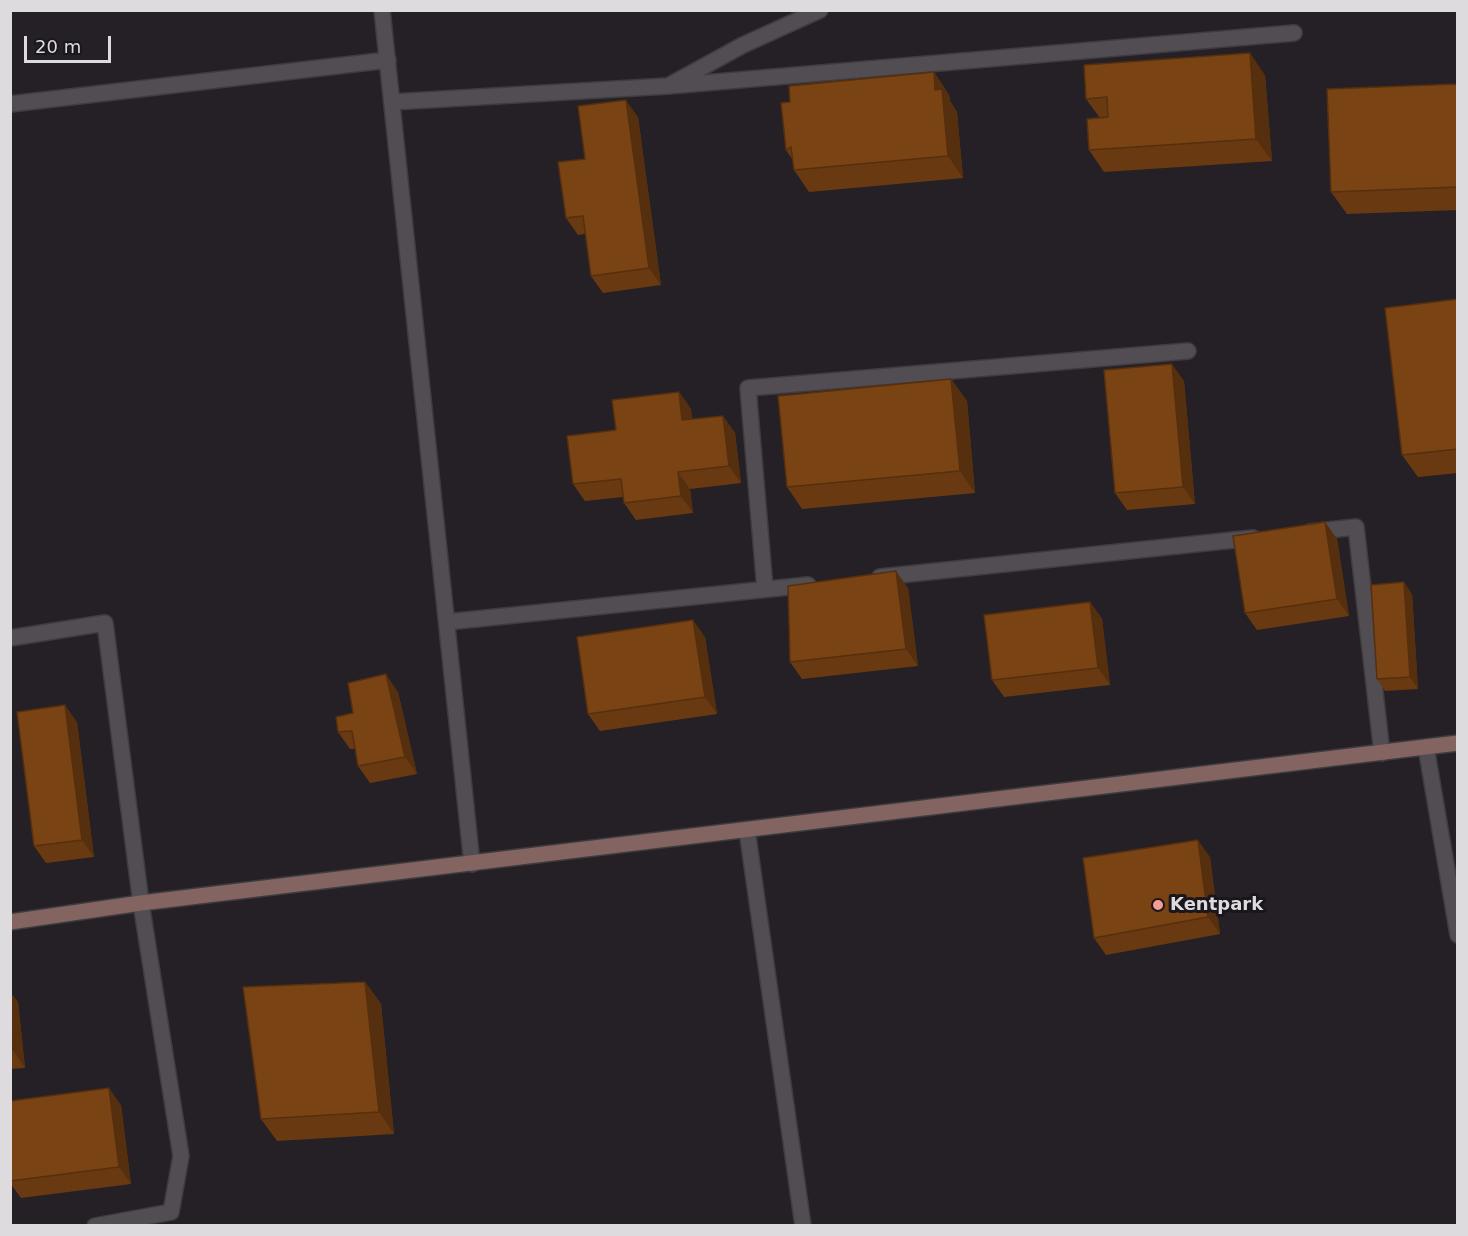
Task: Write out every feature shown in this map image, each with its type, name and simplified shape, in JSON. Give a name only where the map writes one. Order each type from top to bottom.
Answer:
[{"type":"main road","points":[[10,922],[141,903],[1458,743]]},
{"type":"street","points":[[382,10],[472,864]]},
{"type":"street","points":[[668,86],[742,45],[820,10]]},
{"type":"street","points":[[392,102],[668,86],[1294,33]]},
{"type":"street","points":[[10,104],[388,60]]},
{"type":"street","points":[[765,590],[748,388],[1188,351]]},
{"type":"street","points":[[1297,534],[1356,528],[1382,753]]},
{"type":"street","points":[[860,580],[1273,536]]},
{"type":"street","points":[[447,622],[824,583]]},
{"type":"street","points":[[10,638],[105,623],[141,903],[182,1156],[171,1212],[95,1226]]},
{"type":"street","points":[[1426,747],[1458,935]]},
{"type":"street","points":[[747,830],[803,1226]]},
{"type":"building","points":[[1250,53],[1256,139],[1089,150],[1087,119],[1108,117],[1107,97],[1086,99],[1084,65]]},
{"type":"building","points":[[934,72],[935,90],[942,89],[948,156],[794,170],[791,147],[786,150],[781,103],[790,102],[789,86]]},
{"type":"building","points":[[1458,84],[1458,187],[1331,192],[1327,89]]},
{"type":"building","points":[[626,100],[649,268],[591,276],[583,216],[566,218],[558,162],[585,159],[578,106]]},
{"type":"building","points":[[1458,299],[1458,449],[1402,455],[1385,308]]},
{"type":"building","points":[[1172,364],[1183,487],[1115,493],[1104,370]]},
{"type":"building","points":[[951,379],[960,471],[787,487],[778,396]]},
{"type":"building","points":[[679,392],[682,420],[723,416],[729,466],[678,472],[681,496],[624,503],[621,479],[573,484],[567,436],[616,430],[612,400]]},
{"type":"building","points":[[1325,522],[1337,599],[1245,613],[1233,536]]},
{"type":"building","points":[[896,571],[906,649],[790,662],[788,586]]},
{"type":"building","points":[[1404,582],[1410,677],[1377,679],[1371,585]]},
{"type":"building","points":[[1090,602],[1098,668],[992,680],[984,615]]},
{"type":"building","points":[[693,620],[705,697],[588,714],[577,637]]},
{"type":"building","points":[[386,674],[405,757],[358,766],[352,731],[338,732],[336,717],[353,713],[348,683]]},
{"type":"building","points":[[65,705],[82,840],[34,846],[17,712]]},
{"type":"building","name":"Kentpark","points":[[1198,840],[1208,917],[1094,938],[1083,858]]},
{"type":"building","points":[[365,982],[379,1112],[261,1119],[243,987]]},
{"type":"building","points":[[10,1031],[13,1050],[10,1051]]},
{"type":"building","points":[[109,1088],[119,1167],[10,1181],[10,1101]]},
{"type":"place","name":"Kentpark","points":[[1158,905]]}]
